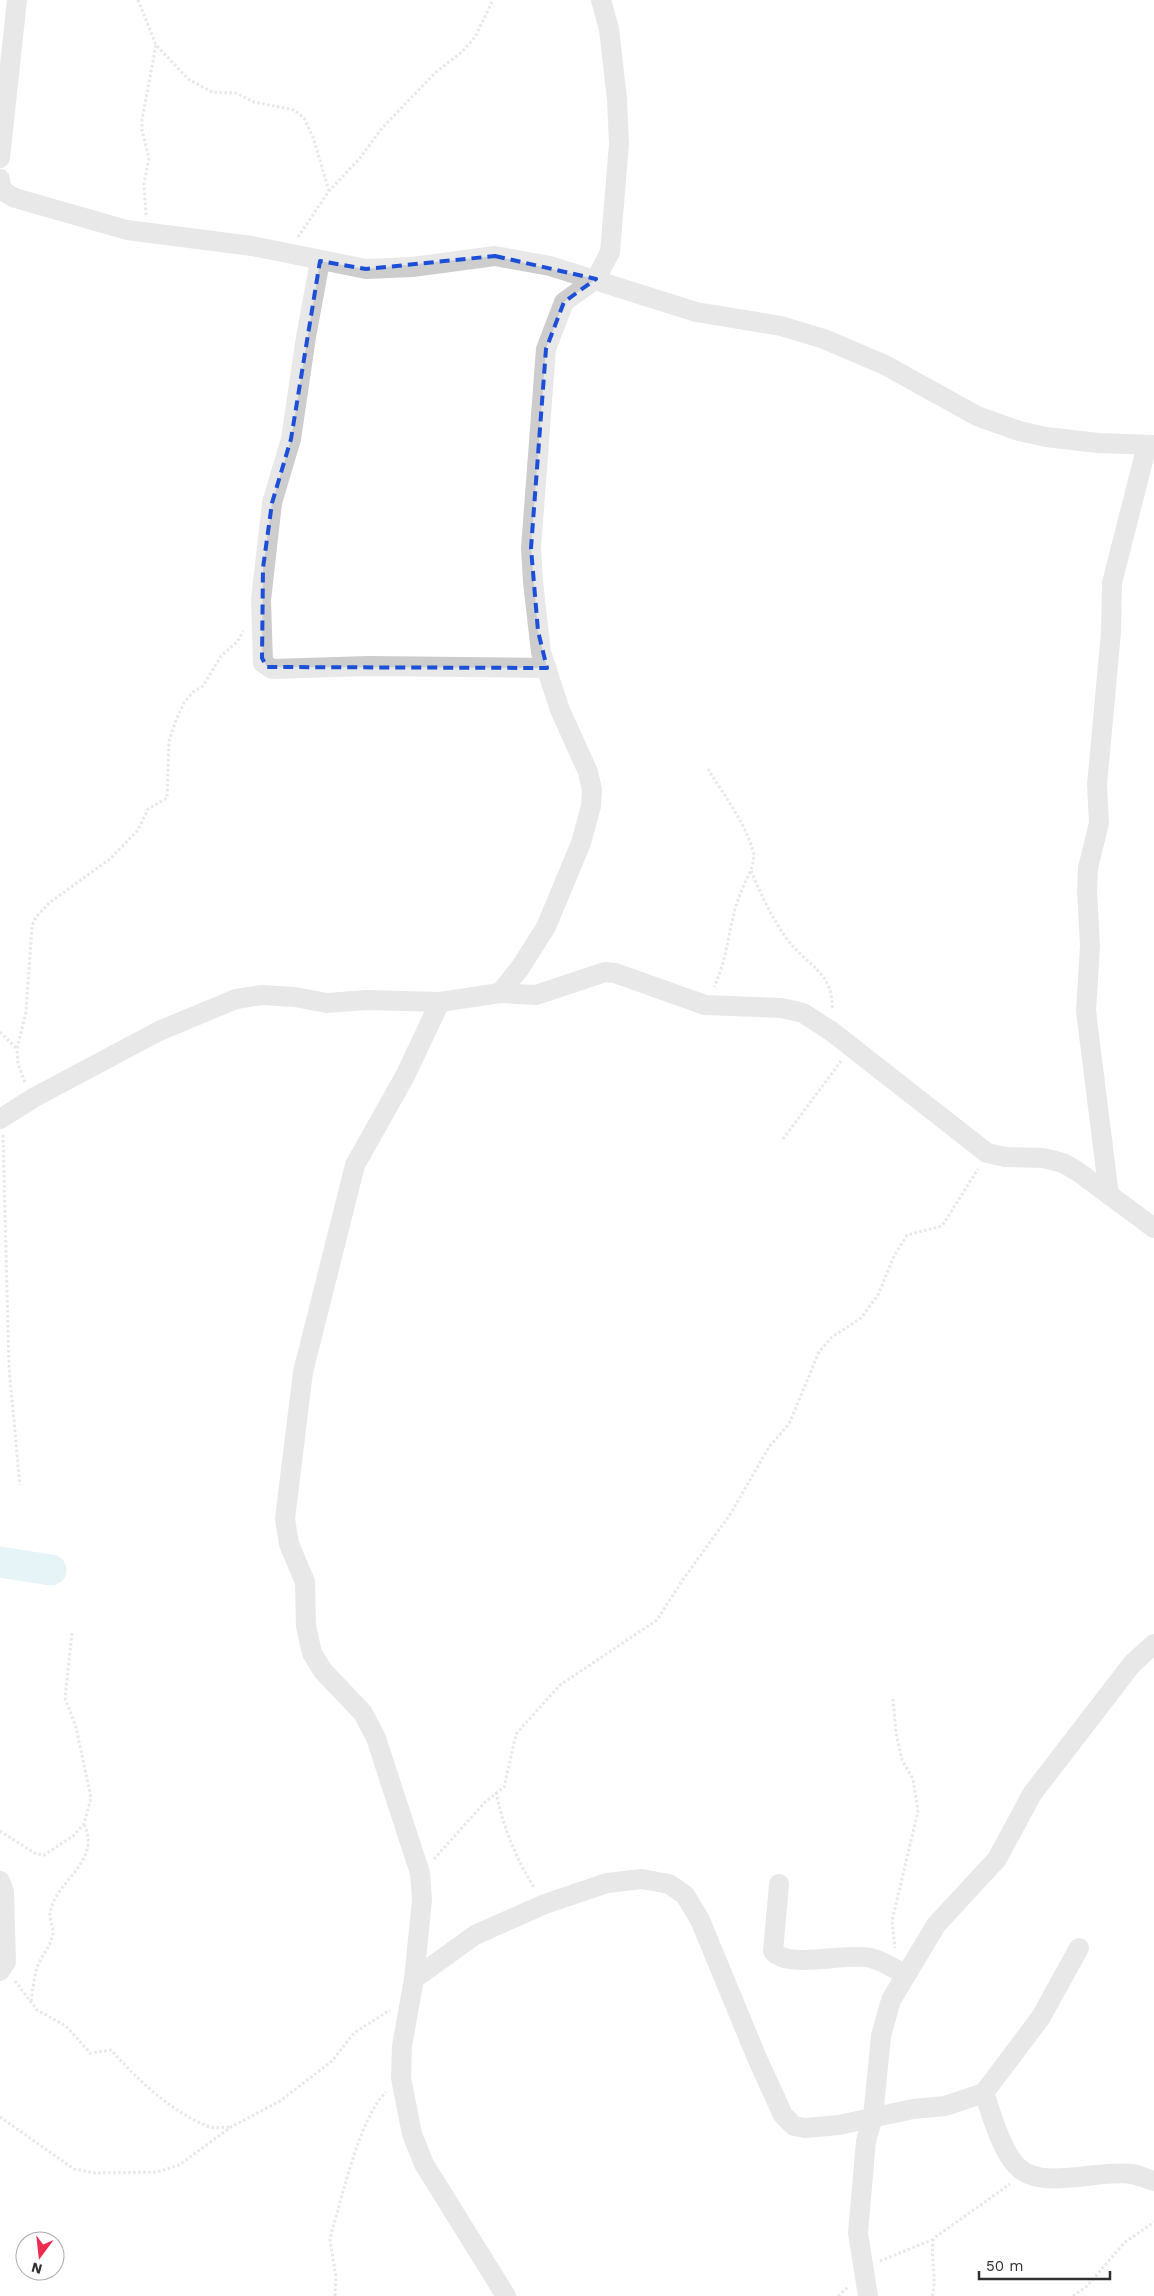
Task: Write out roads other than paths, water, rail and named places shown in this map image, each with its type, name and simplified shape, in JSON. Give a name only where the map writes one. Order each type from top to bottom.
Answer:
[{"type":"street","points":[[0,158],[17,0]]},
{"type":"street","points":[[500,992],[520,968],[546,927],[581,843],[591,806],[592,790],[588,772],[560,710],[538,631],[531,548],[546,349],[564,302],[596,279],[610,252],[619,154],[617,99],[609,29],[601,0]]},
{"type":"street","points":[[0,179],[4,193],[15,198],[144,234],[252,246],[366,269],[412,267],[495,256],[550,266],[696,312],[781,326],[824,339],[885,365],[977,416],[1019,431],[1090,442],[1150,445],[1112,584],[1111,632],[1097,785],[1099,824],[1088,868],[1087,891],[1090,946],[1086,1012],[1110,1195]]},
{"type":"street","points":[[320,261],[306,336],[291,440],[272,503],[261,600],[263,663],[272,669],[369,666],[547,668]]},
{"type":"street","points":[[1,1118],[43,1093],[159,1031],[236,999],[262,995],[295,997],[327,1003],[367,1000],[440,1002],[500,992],[536,995],[605,972],[615,973],[705,1005],[782,1008],[803,1012],[851,1046],[988,1153],[1005,1157],[1043,1158],[1063,1163],[1154,1228]]},
{"type":"street","points":[[440,1002],[405,1076],[355,1165],[304,1372],[285,1519],[289,1544],[305,1582],[306,1626],[312,1653],[324,1671],[363,1713],[376,1738],[420,1872],[422,1900],[414,1979],[402,2046],[401,2078],[412,2134],[424,2164],[506,2296]]},
{"type":"street","points":[[868,2296],[858,2234],[866,2141],[873,2117],[881,2036],[900,1972],[936,1925],[996,1859],[1032,1794],[1132,1664],[1154,1644]]},
{"type":"street","points":[[414,1979],[475,1935],[545,1904],[607,1883],[642,1879],[669,1884],[685,1896],[700,1920],[757,2058],[783,2115],[794,2126],[806,2128],[839,2125],[913,2109],[945,2106],[984,2093],[1041,2017],[1079,1948]]},
{"type":"street","points":[[0,1881],[4,1892],[3,1966]]},
{"type":"street","points":[[779,1884],[772,1951],[776,1956],[796,1961],[850,1956],[872,1958],[900,1972]]},
{"type":"street","points":[[984,2093],[1003,2144],[1019,2169],[1033,2176],[1045,2179],[1084,2175],[1132,2174],[1154,2181]]},
{"type":"waterway","points":[[0,1562],[51,1570]]}]
